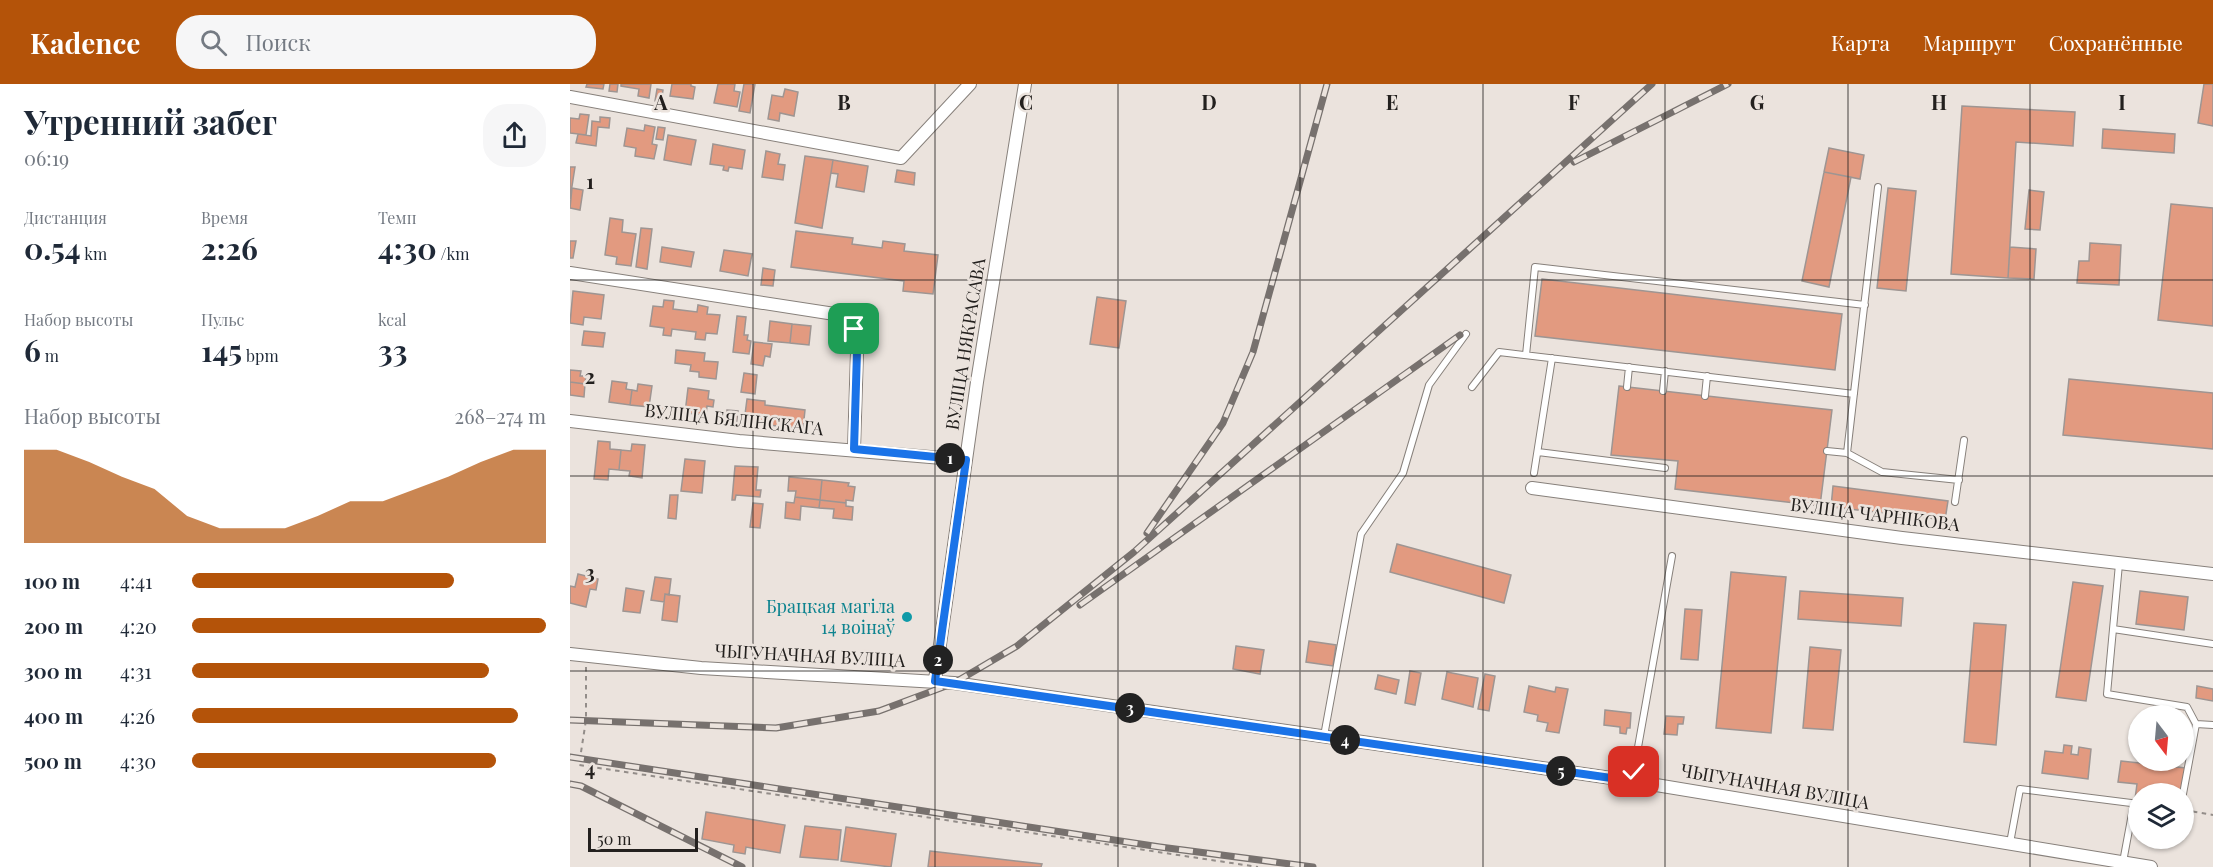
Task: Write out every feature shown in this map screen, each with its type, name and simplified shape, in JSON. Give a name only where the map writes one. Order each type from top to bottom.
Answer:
[{"type":"street","points":[[570,97],[901,158],[970,84]]},
{"type":"street","name":"ВУЛІЦА НЯКРАСАВА","points":[[935,681],[966,460],[1025,84]]},
{"type":"street","points":[[570,273],[841,315],[854,329],[857,352],[854,449]]},
{"type":"street","name":"ВУЛІЦА БЯЛІНСКАГА","points":[[570,421],[739,441],[966,460]]},
{"type":"street","name":"ВУЛІЦА ЧАРНІКОВА","points":[[1532,488],[2119,564],[2213,574]]},
{"type":"street","name":"ЧЫГУНАЧНАЯ ВУЛІЦА","points":[[570,654],[701,668],[935,681],[1632,781],[2151,867]]},
{"type":"lane","points":[[1847,453],[1878,187]]},
{"type":"lane","points":[[1526,355],[1535,267],[1865,305]]},
{"type":"lane","points":[[1324,737],[1361,534],[1403,473],[1429,385],[1466,334]]},
{"type":"lane","points":[[1472,387],[1499,352],[1854,394]]},
{"type":"lane","points":[[1534,473],[1552,358]]},
{"type":"lane","points":[[1627,387],[1629,367]]},
{"type":"lane","points":[[1664,391],[1665,371]]},
{"type":"lane","points":[[1705,396],[1707,376]]},
{"type":"lane","points":[[1956,502],[1964,440]]},
{"type":"lane","points":[[1538,452],[1665,468]]},
{"type":"lane","points":[[1827,452],[1847,453],[1882,472],[1959,480]]},
{"type":"lane","points":[[1632,781],[1672,556]]},
{"type":"lane","points":[[2119,564],[2107,694],[2187,707],[2196,724],[2185,783]]},
{"type":"lane","points":[[2113,629],[2213,644]]},
{"type":"lane","points":[[2196,724],[2213,725]]},
{"type":"lane","points":[[2010,844],[2020,789],[2128,802]]},
{"type":"lane","points":[[2123,862],[2128,839]]},
{"type":"path","points":[[586,656],[586,720],[579,765],[1258,867]]},
{"type":"path","points":[[2194,812],[2213,815]]},
{"type":"building","points":[[587,84],[604,84],[603,89],[586,87]]},
{"type":"building","points":[[610,84],[618,84],[617,92],[609,91]]},
{"type":"building","points":[[621,84],[651,84],[649,98],[638,96],[639,89],[621,86]]},
{"type":"building","points":[[672,84],[691,84],[695,87],[693,99],[670,96]]},
{"type":"building","points":[[718,84],[735,84],[734,91],[740,92],[737,107],[714,103]]},
{"type":"building","points":[[744,84],[755,84],[750,113],[739,111]]},
{"type":"building","points":[[2204,84],[2213,84],[2213,126],[2198,123]]},
{"type":"building","points":[[657,89],[663,90],[661,102],[655,101]]},
{"type":"building","points":[[785,89],[798,92],[794,116],[780,113],[779,121],[768,119],[772,95],[783,97]]},
{"type":"building","points":[[1962,106],[2075,112],[2073,146],[2016,142],[2008,278],[1951,274]]},
{"type":"building","points":[[580,114],[589,115],[586,135],[570,133],[570,118],[579,119]]},
{"type":"building","points":[[600,117],[610,118],[609,128],[598,127],[596,146],[576,143],[578,134],[591,136],[592,121],[600,122]]},
{"type":"building","points":[[645,125],[655,127],[652,144],[657,145],[654,159],[635,156],[636,148],[624,146],[627,128],[644,131]]},
{"type":"building","points":[[658,127],[665,128],[663,140],[656,139]]},
{"type":"building","points":[[2103,129],[2175,134],[2174,153],[2102,148]]},
{"type":"building","points":[[668,135],[696,140],[691,165],[664,160]]},
{"type":"building","points":[[713,144],[745,150],[742,169],[729,167],[728,171],[723,170],[724,166],[710,164]]},
{"type":"building","points":[[1829,148],[1864,155],[1860,179],[1824,172]]},
{"type":"building","points":[[766,151],[780,154],[778,164],[785,165],[783,180],[762,177]]},
{"type":"building","points":[[805,156],[833,160],[822,228],[795,223]]},
{"type":"building","points":[[833,160],[868,166],[864,192],[836,187],[838,174],[831,173]]},
{"type":"building","points":[[570,167],[575,167],[570,199]]},
{"type":"building","points":[[897,170],[915,173],[914,185],[895,182]]},
{"type":"building","points":[[1824,172],[1851,177],[1829,287],[1802,281]]},
{"type":"building","points":[[572,188],[583,190],[580,210],[570,208]]},
{"type":"building","points":[[1888,188],[1916,191],[1906,291],[1877,288]]},
{"type":"building","points":[[2029,190],[2044,192],[2040,230],[2025,229]]},
{"type":"building","points":[[2171,204],[2213,208],[2213,326],[2158,320]]},
{"type":"building","points":[[610,218],[623,220],[622,232],[636,234],[631,266],[616,264],[617,257],[605,255]]},
{"type":"building","points":[[641,228],[652,229],[647,269],[636,267]]},
{"type":"building","points":[[796,231],[853,238],[852,244],[882,248],[883,241],[905,244],[904,251],[938,255],[933,294],[903,291],[904,281],[791,267]]},
{"type":"building","points":[[570,241],[576,241],[573,258],[570,258]]},
{"type":"building","points":[[2090,243],[2121,245],[2119,285],[2077,283],[2079,261],[2089,261]]},
{"type":"building","points":[[662,247],[694,252],[691,267],[660,262]]},
{"type":"building","points":[[2010,247],[2036,249],[2034,279],[2008,278]]},
{"type":"building","points":[[724,250],[752,254],[748,276],[720,271]]},
{"type":"building","points":[[763,268],[775,270],[773,286],[761,285]]},
{"type":"building","points":[[1542,279],[1842,314],[1835,370],[1535,336]]},
{"type":"building","points":[[573,291],[604,295],[601,319],[584,317],[583,325],[570,323]]},
{"type":"building","points":[[1097,297],[1126,301],[1119,348],[1090,344]]},
{"type":"building","points":[[664,300],[674,301],[673,309],[697,312],[698,305],[708,307],[707,314],[720,315],[717,334],[706,333],[705,340],[695,339],[696,332],[672,329],[671,336],[663,335],[664,328],[650,326],[653,306],[663,307]]},
{"type":"building","points":[[737,316],[746,317],[744,335],[748,335],[747,340],[751,341],[749,354],[733,352]]},
{"type":"building","points":[[770,321],[792,324],[790,343],[768,341]]},
{"type":"building","points":[[792,324],[811,326],[809,345],[790,343]]},
{"type":"building","points":[[584,331],[605,333],[603,347],[582,345]]},
{"type":"building","points":[[754,342],[772,344],[770,357],[765,356],[763,366],[751,364]]},
{"type":"building","points":[[676,350],[705,353],[704,361],[718,362],[716,379],[699,377],[699,372],[690,371],[691,365],[675,363]]},
{"type":"building","points":[[570,370],[581,371],[580,376],[586,376],[585,384],[570,382]]},
{"type":"building","points":[[744,373],[757,375],[755,394],[741,392]]},
{"type":"building","points":[[2069,379],[2213,393],[2213,449],[2063,435]]},
{"type":"building","points":[[612,381],[627,383],[626,389],[632,390],[630,405],[609,402]]},
{"type":"building","points":[[570,382],[585,384],[584,397],[570,395]]},
{"type":"building","points":[[638,384],[652,386],[649,407],[630,405],[632,390],[637,391]]},
{"type":"building","points":[[1619,386],[1832,410],[1820,506],[1675,489],[1678,461],[1611,455]]},
{"type":"building","points":[[688,388],[709,391],[708,399],[714,400],[713,407],[707,406],[706,415],[685,413]]},
{"type":"building","points":[[747,399],[765,401],[765,405],[805,410],[803,429],[744,422]]},
{"type":"building","points":[[653,404],[664,406],[662,419],[651,418]]},
{"type":"building","points":[[727,410],[738,411],[736,427],[726,426]]},
{"type":"building","points":[[598,441],[610,442],[610,449],[621,450],[619,470],[609,469],[608,480],[594,479]]},
{"type":"building","points":[[632,444],[645,445],[642,478],[629,476],[630,471],[619,470],[621,450],[631,451]]},
{"type":"building","points":[[685,459],[705,461],[702,493],[681,491]]},
{"type":"building","points":[[735,466],[758,467],[756,490],[761,490],[760,497],[736,495],[735,500],[732,500]]},
{"type":"building","points":[[789,477],[822,480],[820,500],[795,497],[796,491],[788,491]]},
{"type":"building","points":[[822,480],[849,483],[848,486],[855,487],[853,501],[846,500],[846,503],[820,500]]},
{"type":"building","points":[[1833,486],[1948,501],[1945,520],[1831,507]]},
{"type":"building","points":[[670,495],[678,495],[676,519],[668,518]]},
{"type":"building","points":[[795,497],[820,500],[819,508],[801,506],[800,520],[785,518],[786,502],[794,503]]},
{"type":"building","points":[[820,500],[846,503],[846,506],[853,507],[852,520],[833,518],[834,509],[819,508]]},
{"type":"building","points":[[753,503],[763,504],[760,528],[750,527]]},
{"type":"building","points":[[1397,544],[1511,575],[1504,603],[1390,572]]},
{"type":"building","points":[[1731,572],[1786,577],[1771,733],[1716,728]]},
{"type":"building","points":[[578,574],[598,579],[596,590],[590,589],[586,607],[570,603],[570,586],[575,587]]},
{"type":"building","points":[[655,577],[671,579],[669,595],[665,594],[664,602],[651,600]]},
{"type":"building","points":[[2073,582],[2103,586],[2086,701],[2056,697]]},
{"type":"building","points":[[626,588],[644,591],[640,613],[623,611]]},
{"type":"building","points":[[1800,591],[1903,598],[1901,626],[1798,619]]},
{"type":"building","points":[[2140,591],[2188,597],[2184,630],[2136,624]]},
{"type":"building","points":[[665,594],[680,596],[677,622],[662,620]]},
{"type":"building","points":[[1685,609],[1702,610],[1698,660],[1681,659]]},
{"type":"building","points":[[1974,623],[2006,625],[1996,745],[1964,742]]},
{"type":"building","points":[[1309,641],[1336,645],[1333,666],[1306,662]]},
{"type":"building","points":[[1236,646],[1264,650],[1260,674],[1233,669]]},
{"type":"building","points":[[1810,647],[1841,650],[1833,730],[1803,728]]},
{"type":"building","points":[[1410,671],[1421,673],[1415,705],[1405,703]]},
{"type":"building","points":[[1447,672],[1478,678],[1473,707],[1442,699]]},
{"type":"building","points":[[1485,674],[1495,676],[1489,711],[1478,709]]},
{"type":"building","points":[[1378,675],[1399,680],[1396,694],[1375,689]]},
{"type":"building","points":[[1529,686],[1555,692],[1556,687],[1568,689],[1559,733],[1546,731],[1548,723],[1537,721],[1538,715],[1524,712]]},
{"type":"building","points":[[2197,686],[2213,689],[2213,701],[2196,698]]},
{"type":"building","points":[[1605,710],[1631,713],[1630,728],[1627,728],[1626,734],[1620,733],[1620,727],[1604,725]]},
{"type":"building","points":[[1666,716],[1684,717],[1683,724],[1678,724],[1677,735],[1664,734]]},
{"type":"building","points":[[2064,745],[2072,746],[2071,754],[2078,755],[2079,747],[2091,749],[2088,779],[2042,773],[2045,751],[2063,753]]},
{"type":"building","points":[[2121,761],[2128,762],[2128,771],[2186,771],[2184,783],[2118,782]]},
{"type":"building","points":[[706,812],[785,825],[780,853],[746,847],[745,854],[733,852],[734,845],[702,839]]},
{"type":"building","points":[[805,826],[841,830],[838,860],[800,857]]},
{"type":"building","points":[[846,827],[896,834],[891,867],[841,861]]},
{"type":"building","points":[[930,851],[1042,864],[1041,867],[928,867]]},
{"type":"railway","points":[[1147,533],[1223,423],[1253,352],[1327,84]]},
{"type":"railway","points":[[570,720],[776,728],[879,711],[954,683],[1017,646],[1134,552],[1652,84]]},
{"type":"railway","points":[[1574,162],[1728,84]]},
{"type":"railway","points":[[1080,605],[1460,335]]},
{"type":"railway","points":[[570,757],[1160,847],[1313,867]]},
{"type":"railway","points":[[570,784],[581,786],[742,867]]},
{"type":"place","name":"Брацкая магіла 14 воінаў","points":[[907,617]]},
{"type":"route","points":[[854,329],[857,352],[854,449],[966,460],[935,681],[1632,781],[1634,772]]}]
